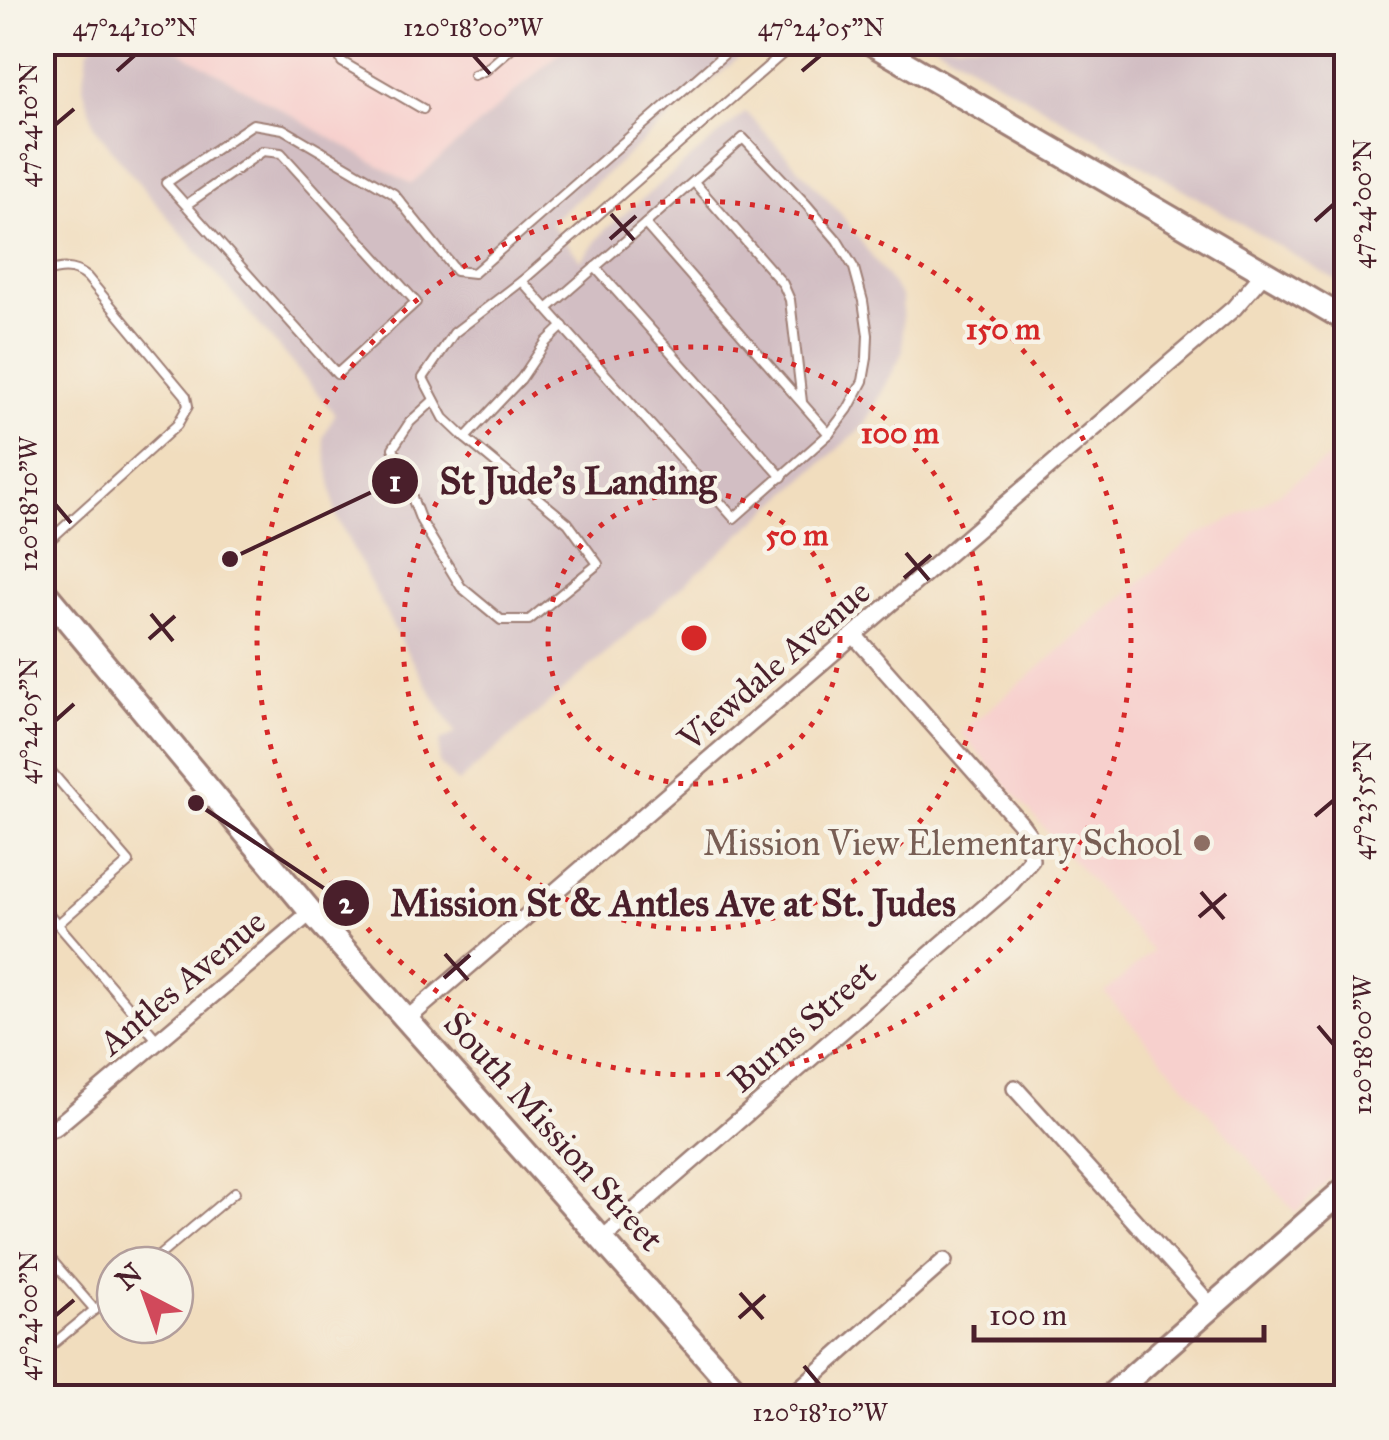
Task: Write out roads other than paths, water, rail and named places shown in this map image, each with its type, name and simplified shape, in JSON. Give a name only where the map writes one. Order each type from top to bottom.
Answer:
[{"type":"main road","points":[[869,42],[1346,320]]},
{"type":"main road","name":"South Mission Street","points":[[42,589],[311,912],[742,1398]]},
{"type":"main road","points":[[1108,1398],[1346,1188]]},
{"type":"street","name":"Viewdale Avenue","points":[[407,1019],[1234,308],[1264,272]]},
{"type":"street","name":"Burns Street","points":[[602,1239],[1024,871],[1032,851],[1028,834],[854,635]]},
{"type":"street","name":"Antles Avenue","points":[[49,1129],[311,912]]},
{"type":"street","points":[[1014,1088],[1212,1307]]},
{"type":"street","points":[[42,1111],[49,1129]]},
{"type":"street","points":[[789,1398],[944,1261]]},
{"type":"lane","points":[[333,42],[342,62],[423,109]]},
{"type":"lane","points":[[474,75],[486,70],[518,42]]},
{"type":"lane","points":[[186,206],[263,150],[281,153],[416,302],[337,374],[186,206],[166,183],[253,124],[283,130],[394,194],[456,271],[474,273],[738,42]]},
{"type":"lane","points":[[434,400],[410,422],[393,448],[421,521],[461,587],[501,620],[529,620],[598,564],[568,523],[444,418],[423,378],[454,333],[522,282],[796,42]]},
{"type":"lane","points":[[522,282],[734,518],[829,434],[863,381],[868,336],[854,268],[806,204],[743,138],[547,308]]},
{"type":"lane","points":[[694,182],[784,284],[790,300],[802,404]]},
{"type":"lane","points":[[646,224],[829,434]]},
{"type":"lane","points":[[596,267],[782,476]]},
{"type":"lane","points":[[42,273],[62,268],[78,270],[87,277],[186,396],[188,406],[177,425],[42,548]]},
{"type":"lane","points":[[465,438],[521,379],[562,326]]},
{"type":"lane","points":[[42,761],[129,862],[58,924]]},
{"type":"lane","points":[[42,906],[158,1041]]},
{"type":"lane","points":[[172,1245],[235,1192]]},
{"type":"lane","points":[[42,1248],[94,1310],[42,1353]]},
{"type":"place","name":"St Jude's Landing","points":[[230,559]]},
{"type":"place","name":"Mission St & Antles Ave at St. Judes","points":[[196,803]]},
{"type":"place","name":"Mission View Elementary School","points":[[1202,843]]}]
